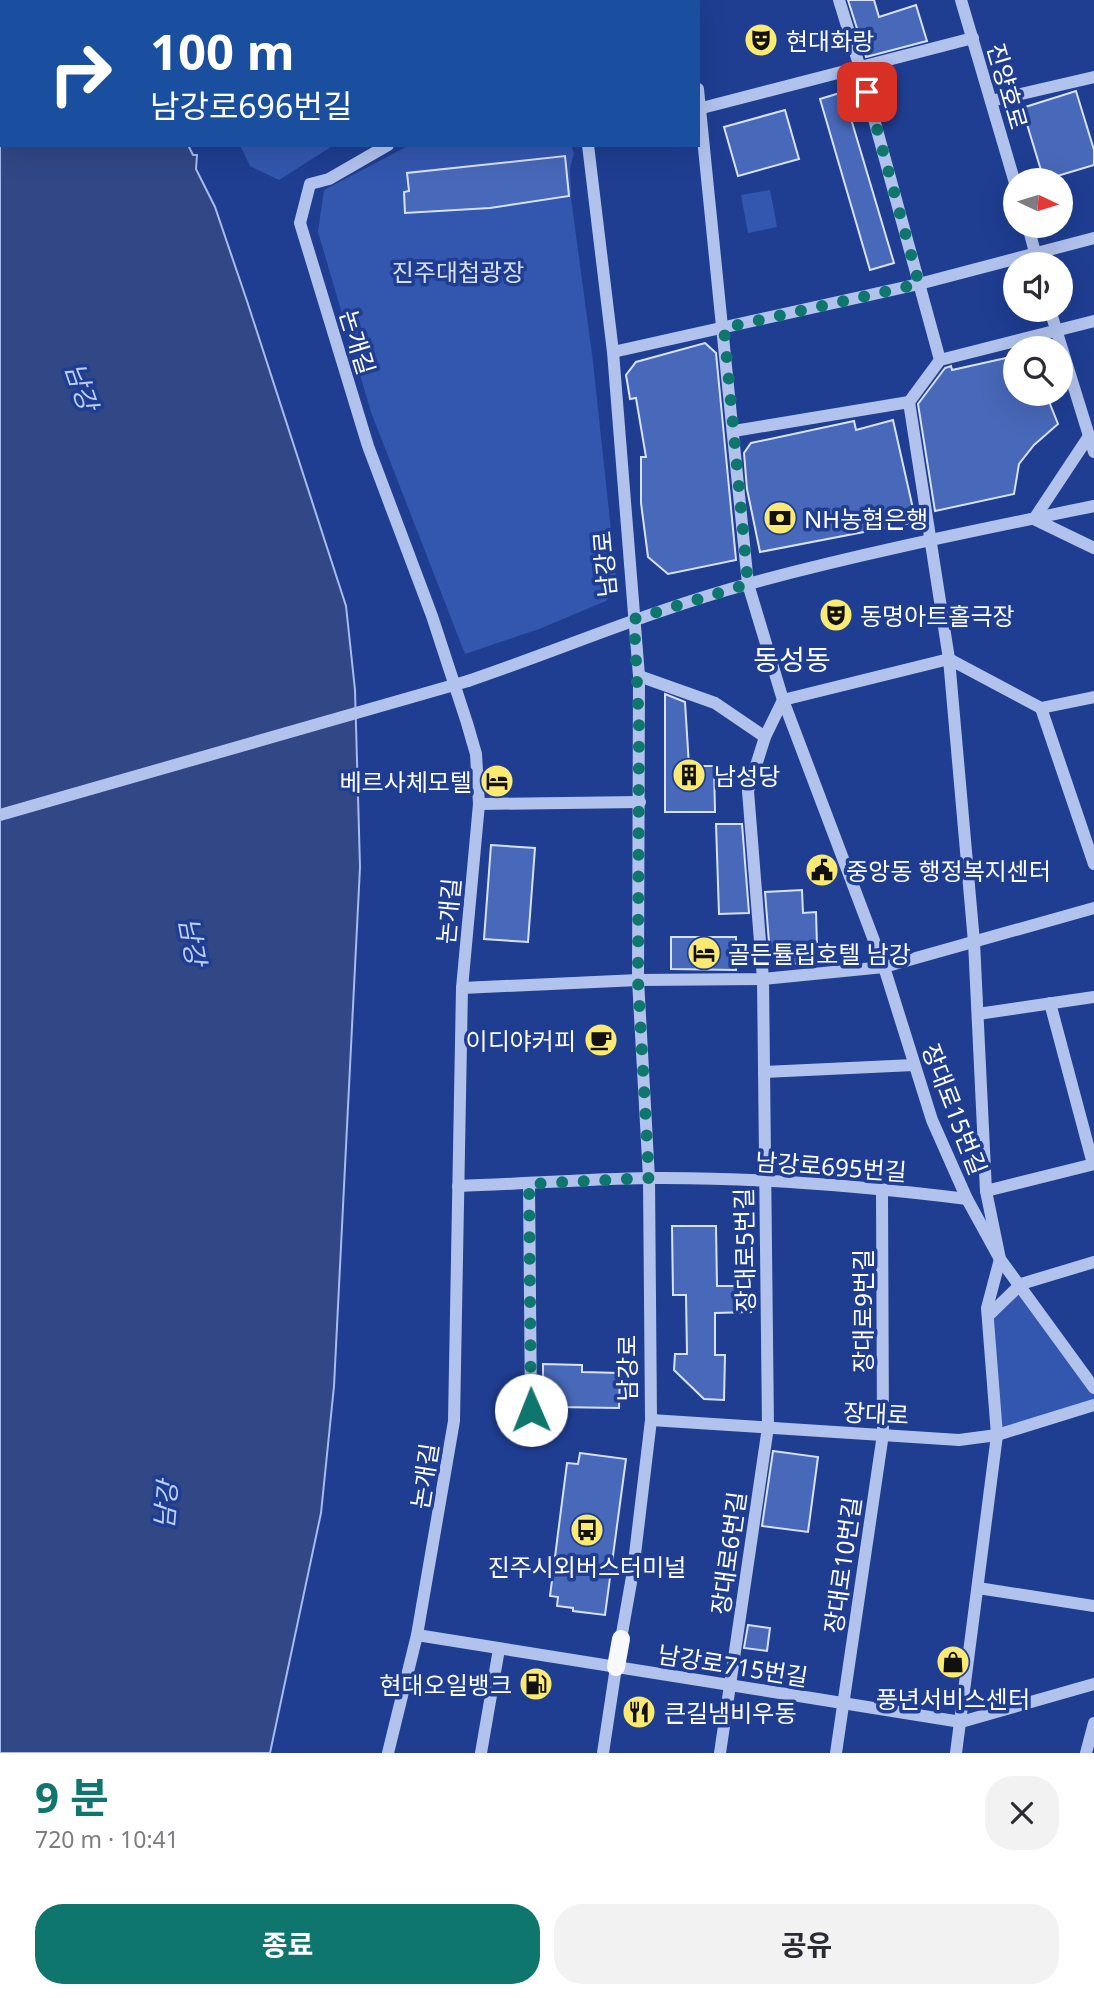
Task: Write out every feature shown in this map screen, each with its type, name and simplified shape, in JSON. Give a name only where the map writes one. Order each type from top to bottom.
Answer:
[{"type":"main road","name":"남강로","points":[[616,1667],[621,1639]]},
{"type":"street","points":[[839,0],[940,360]]},
{"type":"street","name":"진양호로","points":[[961,0],[1011,168]]},
{"type":"street","points":[[700,109],[972,38]]},
{"type":"street","points":[[991,101],[1094,77]]},
{"type":"street","name":"장대로15번길","points":[[700,118],[724,328],[748,584],[783,701],[884,967],[932,1120],[967,1199],[1000,1259],[1021,1284]]},
{"type":"street","name":"논개길","points":[[385,147],[329,179],[310,184],[300,223],[368,446],[428,604],[467,723],[476,754],[479,804],[462,988],[454,1421],[417,1635],[388,1753]]},
{"type":"street","name":"남강로","points":[[588,147],[613,352],[639,676],[638,980],[649,1178],[651,1420],[633,1572],[621,1639]]},
{"type":"street","points":[[1054,252],[1094,238]]},
{"type":"street","points":[[613,352],[1003,265]]},
{"type":"street","points":[[734,431],[909,402],[940,360],[1094,321]]},
{"type":"street","points":[[1053,322],[1092,437],[1094,452]]},
{"type":"street","points":[[909,402],[949,659],[974,942],[986,1191],[1000,1259],[988,1316],[997,1435],[956,1753]]},
{"type":"street","points":[[1034,519],[1092,437]]},
{"type":"street","points":[[0,815],[468,681],[634,619],[748,584],[930,539],[1094,506]]},
{"type":"street","points":[[1034,519],[1094,548]]},
{"type":"street","points":[[783,701],[949,659],[1041,708],[1094,697]]},
{"type":"street","points":[[639,676],[715,703],[765,737]]},
{"type":"street","name":"장대로5번길","points":[[768,1427],[763,979],[748,791],[765,737],[783,701]]},
{"type":"street","points":[[1041,708],[1094,864]]},
{"type":"street","points":[[479,804],[640,802]]},
{"type":"street","points":[[462,988],[638,980],[763,979],[884,967],[1094,908]]},
{"type":"street","points":[[978,1014],[1094,997]]},
{"type":"street","points":[[986,1191],[1093,1164],[1050,1003]]},
{"type":"street","points":[[764,1072],[914,1065]]},
{"type":"street","name":"남강로695번길","points":[[458,1186],[649,1178],[764,1181],[883,1189],[967,1199]]},
{"type":"street","points":[[529,1184],[531,1410]]},
{"type":"street","name":"장대로9번길","points":[[883,1189],[883,1434]]},
{"type":"street","points":[[988,1316],[1021,1284],[1094,1262]]},
{"type":"street","points":[[1021,1284],[1094,1388]]},
{"type":"street","name":"장대로","points":[[651,1420],[959,1440],[997,1435],[1094,1405]]},
{"type":"street","name":"장대로6번길","points":[[720,1753],[768,1427]]},
{"type":"street","name":"장대로10번길","points":[[836,1753],[883,1434]]},
{"type":"street","points":[[978,1588],[1094,1606]]},
{"type":"street","name":"남강로715번길","points":[[417,1635],[961,1722]]},
{"type":"street","points":[[481,1753],[499,1649]]},
{"type":"street","name":"남강로","points":[[603,1753],[616,1667]]},
{"type":"street","points":[[961,1722],[1094,1684]]},
{"type":"street","points":[[1086,1753],[1094,1723]]},
{"type":"green space","points":[[241,147],[331,147],[279,180],[250,166]]},
{"type":"green space","name":"진주대첩광장","points":[[406,147],[572,147],[574,153],[570,168],[571,198],[593,362],[617,587],[606,601],[539,629],[465,654],[371,412],[318,232],[324,190]]},
{"type":"green space","points":[[770,190],[777,227],[748,233],[741,195]]},
{"type":"green space","points":[[1021,1284],[1094,1387],[1094,1405],[997,1435],[988,1316]]},
{"type":"water","name":"남강","points":[[0,147],[189,147],[193,155],[197,155],[196,169],[215,207],[346,606],[355,690],[360,867],[334,1386],[321,1513],[270,1753],[0,1753]]},
{"type":"building","points":[[848,0],[874,0],[879,17],[916,5],[927,41],[866,57]]},
{"type":"building","points":[[1076,91],[1094,150],[1094,165],[1073,171],[1073,168],[1040,168],[1022,108]]},
{"type":"building","points":[[843,92],[894,263],[870,270],[820,99]]},
{"type":"building","points":[[785,110],[799,159],[738,176],[724,127]]},
{"type":"building","points":[[565,156],[569,196],[490,208],[405,213],[404,192],[409,191],[407,173]]},
{"type":"building","points":[[705,343],[716,353],[736,560],[668,574],[648,557],[641,503],[641,457],[646,457],[636,398],[630,399],[626,375],[636,362]]},
{"type":"building","points":[[1003,359],[1003,406],[1051,406],[1058,424],[1034,445],[1019,464],[1014,494],[935,511],[918,404],[945,368],[951,366],[952,370]]},
{"type":"building","points":[[893,420],[916,522],[760,552],[747,489],[744,453],[751,443],[854,421],[856,430]]},
{"type":"building","points":[[665,694],[685,702],[689,766],[714,766],[715,812],[665,812]]},
{"type":"building","points":[[716,824],[742,824],[749,913],[719,914]]},
{"type":"building","points":[[491,845],[535,848],[528,942],[484,939]]},
{"type":"building","points":[[802,890],[803,913],[816,912],[817,946],[811,959],[794,964],[785,962],[776,954],[770,955],[765,892]]},
{"type":"building","name":"골든튤립호텔 남강","points":[[671,937],[736,937],[736,970],[671,969]]},
{"type":"building","points":[[672,1226],[716,1226],[717,1286],[751,1286],[751,1312],[715,1313],[715,1355],[725,1355],[724,1400],[704,1399],[674,1370],[675,1354],[687,1354],[686,1295],[673,1295]]},
{"type":"building","points":[[543,1364],[582,1365],[582,1372],[620,1373],[619,1408],[556,1407],[543,1398]]},
{"type":"building","points":[[773,1451],[818,1457],[808,1532],[762,1526]]},
{"type":"building","name":"진주시외버스터미널","points":[[580,1453],[626,1459],[605,1615],[557,1606],[558,1597],[550,1596],[567,1463],[578,1464]]},
{"type":"building","points":[[748,1625],[770,1628],[767,1651],[744,1648]]},
{"type":"place","name":"현대화랑","points":[[761,40]]},
{"type":"place","name":"NH농협은행","points":[[780,518]]},
{"type":"place","name":"동명아트홀극장","points":[[836,615]]},
{"type":"place","name":"남성당","points":[[689,775]]},
{"type":"place","name":"베르사체모텔","points":[[497,781]]},
{"type":"place","name":"중앙동 행정복지센터","points":[[822,870]]},
{"type":"place","name":"골든튤립호텔 남강","points":[[704,953]]},
{"type":"place","name":"이디야커피","points":[[601,1040]]},
{"type":"place","name":"진주시외버스터미널","points":[[587,1530]]},
{"type":"place","name":"풍년서비스센터","points":[[953,1662]]},
{"type":"place","name":"현대오일뱅크","points":[[536,1684]]},
{"type":"place","name":"큰길냄비우동","points":[[639,1712]]},
{"type":"district","name":"동성동","points":[[792,659]]},
{"type":"route","points":[[531,1410],[529,1184],[649,1178],[638,980],[639,676],[634,619],[748,584],[724,328],[919,284],[867,92]]}]
